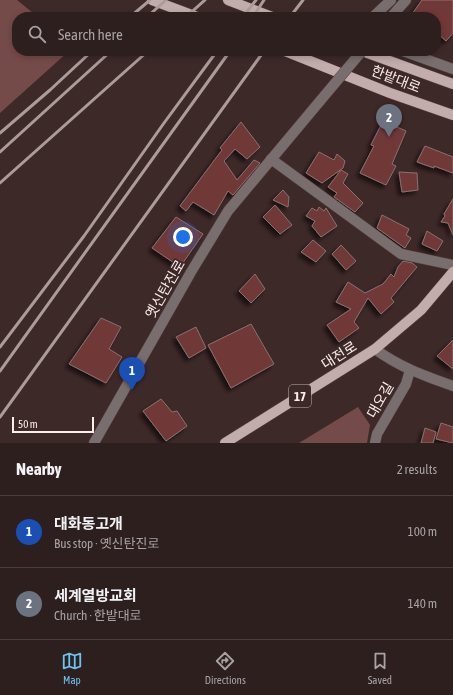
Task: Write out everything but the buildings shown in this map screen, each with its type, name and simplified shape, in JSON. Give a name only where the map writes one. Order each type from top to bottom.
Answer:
[{"type":"main road","points":[[152,0],[184,12]]},
{"type":"main road","points":[[228,0],[259,12]]},
{"type":"main road","name":"한밭대로","points":[[298,56],[390,93],[453,115]]},
{"type":"main road","name":"한밭대로","points":[[376,56],[453,84]]},
{"type":"main road","name":"대전로","points":[[225,443],[375,349],[421,310],[453,272]]},
{"type":"street","points":[[378,12],[391,0]]},
{"type":"street","points":[[395,12],[406,0]]},
{"type":"street","name":"옛신탄진로","points":[[94,443],[190,272],[224,218],[358,56]]},
{"type":"street","points":[[417,56],[453,69]]},
{"type":"street","points":[[271,160],[401,254],[453,265]]},
{"type":"street","points":[[375,349],[389,360],[410,370],[453,386]]},
{"type":"street","name":"대오길","points":[[375,443],[377,434],[406,384],[410,370]]},
{"type":"shaded area","points":[[0,0],[17,0],[32,12],[12,12],[12,56],[63,56],[0,113]]},
{"type":"shaded area","points":[[358,407],[370,425],[367,443],[299,443]]},
{"type":"railway","points":[[136,12],[150,0]]},
{"type":"railway","points":[[153,12],[166,0]]},
{"type":"railway","points":[[192,12],[205,0]]},
{"type":"railway","points":[[247,12],[256,0]]},
{"type":"railway","points":[[256,12],[264,0]]},
{"type":"railway","points":[[294,12],[303,0]]},
{"type":"railway","points":[[0,133],[87,56]]},
{"type":"railway","points":[[0,152],[106,56]]},
{"type":"railway","points":[[0,183],[142,56]]},
{"type":"railway","points":[[0,347],[84,236],[213,56]]},
{"type":"railway","points":[[0,371],[226,56]]},
{"type":"railway","points":[[0,417],[260,56]]},
{"type":"place","name":"세계열방교회","points":[[389,137]]},
{"type":"place","name":"대화동고개","points":[[132,390]]}]
